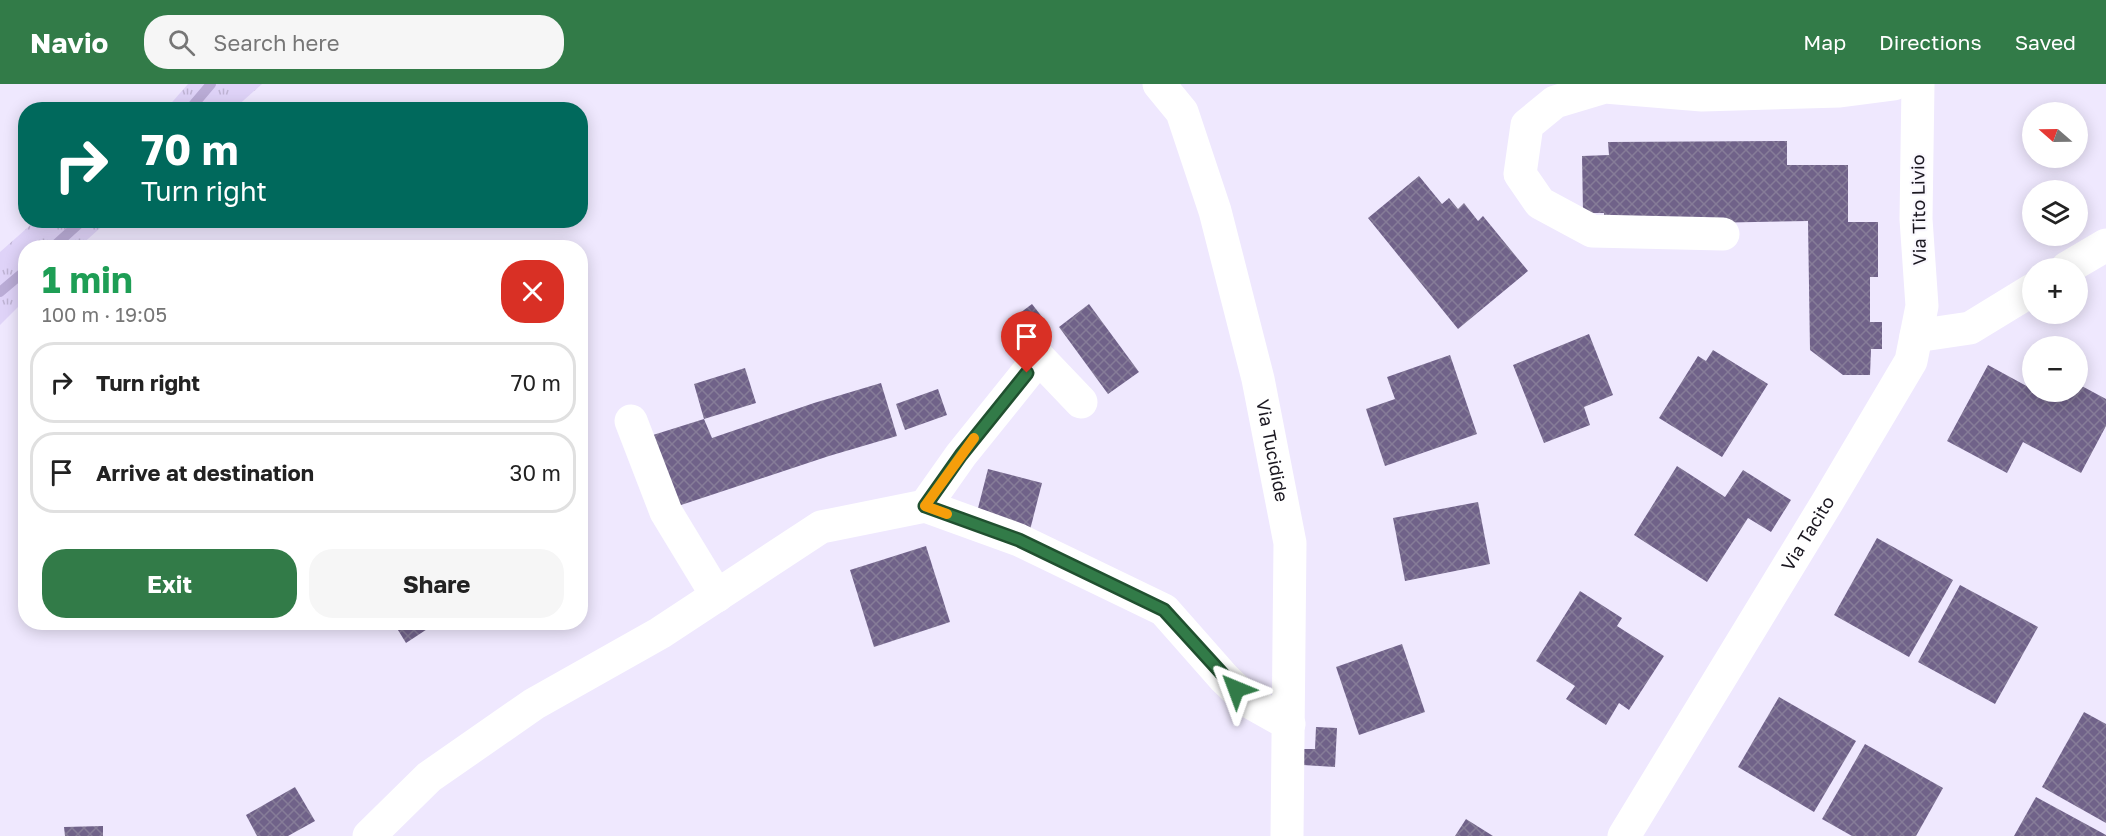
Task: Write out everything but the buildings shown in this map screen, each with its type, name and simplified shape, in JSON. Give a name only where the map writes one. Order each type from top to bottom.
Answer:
[{"type":"street","name":"Via Tucidide","points":[[1159,84],[1182,112],[1208,189],[1258,379],[1290,543],[1287,836]]},
{"type":"street","points":[[1723,234],[1592,231],[1540,203],[1520,174],[1527,125],[1555,102],[1605,87],[1702,95],[1840,91],[1894,84]]},
{"type":"street","name":"Via Tito Livio","points":[[1916,336],[1922,306],[1916,219],[1918,84]]},
{"type":"street","points":[[2084,258],[2106,245]]},
{"type":"street","points":[[1916,336],[1970,328],[2022,296]]},
{"type":"street","name":"Via Tacito","points":[[1624,836],[1911,361],[1916,336]]},
{"type":"street","points":[[925,506],[961,455],[1039,358],[1081,402]]},
{"type":"street","points":[[631,421],[666,512],[717,596]]},
{"type":"street","points":[[369,836],[429,777],[534,704],[660,633],[821,527],[925,506],[1019,540],[1164,610],[1224,678],[1248,701],[1289,724]]},
{"type":"green space","points":[[188,84],[262,84],[242,102],[172,102]]},
{"type":"green space","points":[[27,228],[100,228],[87,240],[18,240],[18,307],[0,325],[0,252]]},
{"type":"waterway","points":[[196,102],[211,84]]},
{"type":"waterway","points":[[61,240],[74,228]]},
{"type":"waterway","points":[[0,292],[18,277]]},
{"type":"slow traffic","points":[[947,514],[925,506],[974,438]]},
{"type":"route","points":[[1027,373],[961,455],[925,506],[1019,540],[1164,610],[1236,689]]}]
